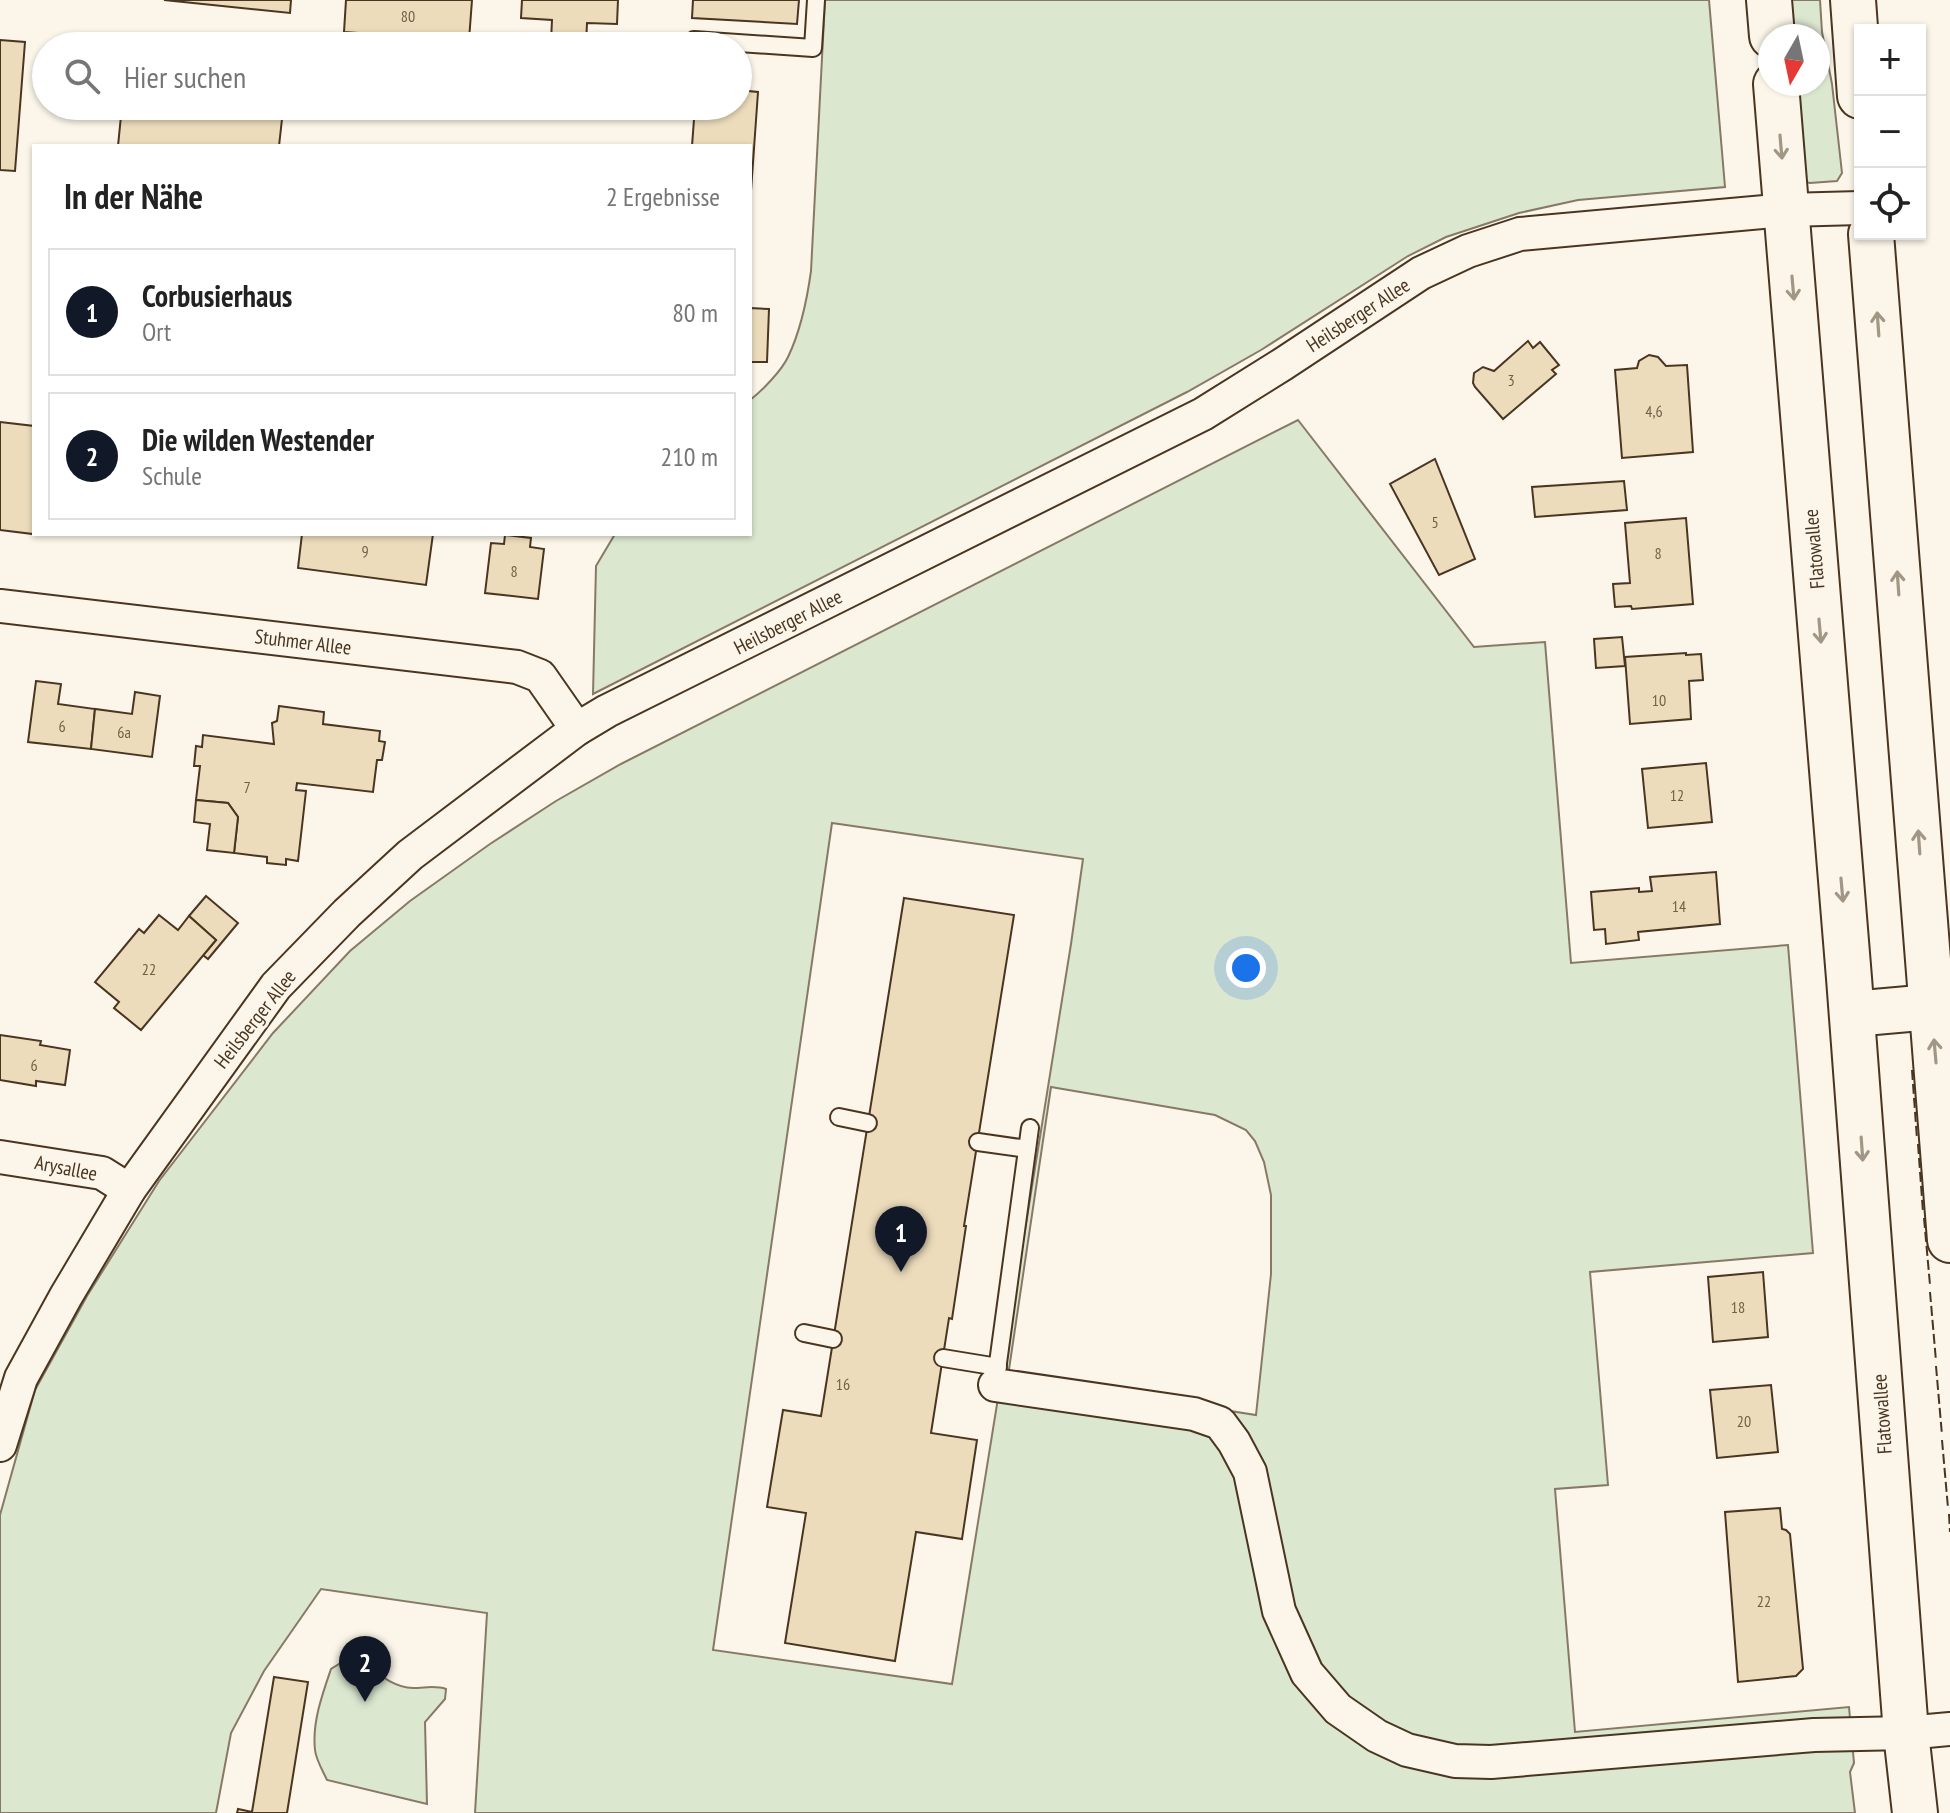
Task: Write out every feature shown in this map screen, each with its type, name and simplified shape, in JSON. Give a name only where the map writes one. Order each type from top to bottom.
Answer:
[{"type":"main road","points":[[1769,0],[1771,24]]},
{"type":"main road","points":[[1853,0],[1855,24]]},
{"type":"main road","name":"Flatowallee","points":[[1777,96],[1913,1797]]},
{"type":"main road","points":[[1872,240],[1941,1006],[1950,1240]]},
{"type":"main road","points":[[1852,1014],[1941,1006]]},
{"type":"street","name":"Heilsberger Allee","points":[[0,1445],[21,1378],[129,1190],[276,986],[347,913],[410,855],[577,729],[607,711],[1203,414],[1421,273],[1468,251],[1520,234],[1786,210],[1854,208]]},
{"type":"street","name":"Stuhmer Allee","points":[[0,606],[517,667],[540,676],[577,729]]},
{"type":"street","name":"Arysallee","points":[[0,1157],[102,1173],[129,1190]]},
{"type":"street","points":[[996,1376],[1194,1414],[1220,1423],[1250,1472],[1279,1611],[1307,1673],[1338,1709],[1377,1736],[1407,1750],[1455,1761],[1491,1762],[1814,1735],[1950,1729]]},
{"type":"lane","points":[[752,44],[813,48],[816,0]]},
{"type":"lane","points":[[839,1117],[868,1123]]},
{"type":"lane","points":[[943,1358],[996,1376],[1030,1128]]},
{"type":"lane","points":[[978,1142],[1027,1149]]},
{"type":"lane","points":[[804,1333],[833,1339]]},
{"type":"green space","points":[[825,0],[1709,0],[1725,187],[1578,200],[1519,213],[1446,237],[1408,256],[1261,350],[1187,392],[593,694],[596,566],[614,536],[752,536],[752,398],[788,357],[803,315],[811,271]]},
{"type":"green space","points":[[1786,0],[1820,0],[1822,24],[1789,24]]},
{"type":"green space","points":[[1830,74],[1842,173],[1837,181],[1806,182],[1795,96],[1830,96]]},
{"type":"green space","points":[[1298,420],[1474,647],[1545,642],[1571,963],[1788,945],[1813,1253],[1590,1272],[1608,1485],[1555,1489],[1575,1732],[1849,1707],[1854,1763],[1850,1772],[1855,1813],[475,1813],[487,1613],[321,1589],[264,1671],[231,1733],[216,1813],[0,1813],[0,1515],[35,1390],[87,1296],[159,1181],[273,1033],[350,951],[410,901],[490,844],[621,764]],"holes":[[[832,823],[1083,859],[952,1684],[713,1650]],[[1051,1087],[1215,1115],[1246,1130],[1255,1141],[1264,1162],[1271,1195],[1271,1274],[1256,1415],[1008,1376]]]},
{"type":"green space","points":[[360,1660],[398,1685],[446,1689],[445,1699],[425,1722],[427,1804],[327,1780],[320,1765],[315,1750],[316,1719],[331,1669],[344,1661]]},
{"type":"building","points":[[164,0],[291,0],[290,13]]},
{"type":"building","points":[[346,0],[472,0],[470,32],[344,32]]},
{"type":"building","points":[[522,0],[618,0],[617,24],[587,23],[587,32],[551,32],[552,20],[521,18]]},
{"type":"building","points":[[693,0],[799,0],[797,24],[692,18]]},
{"type":"building","points":[[0,40],[25,42],[15,171],[0,170]]},
{"type":"building","points":[[752,91],[758,92],[752,177],[752,144],[692,144],[694,120],[752,120]]},
{"type":"building","points":[[121,120],[282,120],[279,144],[118,144]]},
{"type":"building","points":[[752,308],[769,309],[767,362],[752,362]]},
{"type":"building","points":[[1528,341],[1533,348],[1540,342],[1559,365],[1552,370],[1556,374],[1503,419],[1475,387],[1474,373],[1483,367],[1494,371]]},
{"type":"building","points":[[1649,355],[1658,357],[1666,366],[1687,365],[1693,452],[1622,458],[1615,370],[1637,368],[1639,361]]},
{"type":"building","points":[[0,422],[32,426],[32,534],[0,530]]},
{"type":"building","points":[[1435,459],[1475,559],[1439,575],[1390,484]]},
{"type":"building","points":[[1624,481],[1627,510],[1535,517],[1532,487]]},
{"type":"building","points":[[1686,518],[1693,604],[1632,609],[1631,606],[1615,607],[1613,584],[1630,583],[1625,523]]},
{"type":"building","points":[[302,536],[433,536],[426,585],[298,568]]},
{"type":"building","points":[[505,536],[531,538],[530,547],[544,549],[538,599],[485,593],[491,543],[504,544]]},
{"type":"building","points":[[1622,637],[1625,666],[1596,668],[1594,639]]},
{"type":"building","points":[[1701,654],[1703,680],[1689,681],[1691,719],[1630,724],[1625,657]]},
{"type":"building","points":[[36,681],[61,684],[58,704],[95,709],[91,749],[28,742]]},
{"type":"building","points":[[135,692],[160,696],[152,757],[91,749],[95,709],[132,714]]},
{"type":"building","points":[[279,706],[324,712],[323,724],[380,731],[379,741],[385,742],[382,760],[377,760],[373,792],[297,783],[296,790],[306,791],[298,861],[286,859],[286,865],[267,863],[267,857],[234,853],[238,817],[228,803],[196,800],[200,766],[194,766],[196,746],[202,747],[203,735],[274,744],[272,723],[277,721]]},
{"type":"building","points":[[1706,763],[1712,822],[1648,828],[1642,769]]},
{"type":"building","points":[[196,800],[228,803],[238,817],[234,853],[207,850],[210,824],[194,822]]},
{"type":"building","points":[[1716,872],[1720,924],[1638,932],[1639,940],[1606,944],[1605,929],[1594,930],[1591,892],[1639,888],[1639,892],[1652,891],[1650,877]]},
{"type":"building","points":[[206,896],[238,923],[208,959],[203,955],[216,940],[189,916]]},
{"type":"building","points":[[904,898],[1014,915],[952,1319],[949,1318],[931,1433],[977,1440],[962,1539],[916,1532],[895,1661],[785,1643],[806,1513],[767,1507],[783,1410],[821,1416]]},
{"type":"building","points":[[159,915],[178,930],[189,916],[216,940],[141,1030],[114,1008],[119,1002],[95,982],[139,929],[144,933]]},
{"type":"building","points":[[0,1035],[41,1041],[40,1045],[70,1050],[65,1085],[36,1081],[36,1086],[0,1080]]},
{"type":"building","points":[[1763,1272],[1768,1337],[1713,1342],[1708,1277]]},
{"type":"building","points":[[1771,1385],[1778,1452],[1717,1458],[1710,1390]]},
{"type":"building","points":[[1780,1508],[1782,1529],[1790,1534],[1803,1669],[1796,1676],[1738,1682],[1725,1512]]},
{"type":"building","points":[[274,1677],[308,1682],[287,1813],[237,1813],[238,1809],[252,1812]]},
{"type":"fence","points":[[1912,1070],[1917,1139]]},
{"type":"fence","points":[[1918,1144],[1923,1212]]},
{"type":"fence","points":[[1924,1218],[1930,1285]]},
{"type":"fence","points":[[1930,1292],[1936,1361]]},
{"type":"fence","points":[[1936,1366],[1942,1435]]},
{"type":"fence","points":[[1942,1440],[1948,1508]]},
{"type":"fence","points":[[1949,1514],[1950,1532]]},
{"type":"place","name":"Corbusierhaus","points":[[901,1272]]},
{"type":"place","name":"Die wilden Westender","points":[[365,1702]]}]
